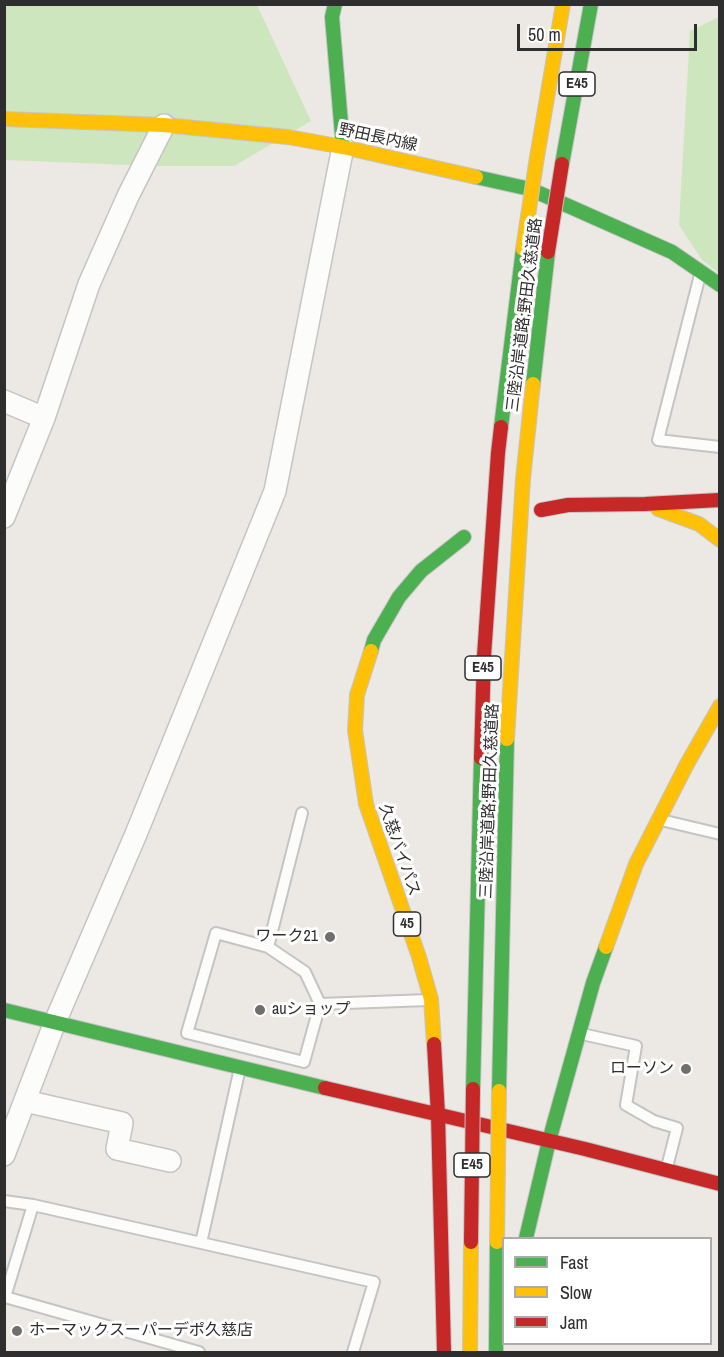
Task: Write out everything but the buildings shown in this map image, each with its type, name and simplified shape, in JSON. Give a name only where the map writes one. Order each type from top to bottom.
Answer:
[{"type":"main road","points":[[335,4],[332,17],[343,147]]},
{"type":"main road","name":"三陸沿岸道路;野田久慈道路","points":[[470,1353],[472,1089],[484,656],[498,453],[537,157],[563,4]]},
{"type":"main road","name":"三陸沿岸道路;野田久慈道路","points":[[496,1353],[499,1091],[508,714],[523,479],[548,252],[591,4]]},
{"type":"main road","name":"野田長内線","points":[[4,119],[164,125],[288,137],[530,189],[672,252],[720,285]]},
{"type":"main road","points":[[541,510],[568,505],[720,500]]},
{"type":"main road","points":[[645,504],[699,524],[720,540]]},
{"type":"main road","name":"久慈バイパス","points":[[444,1353],[438,1115],[431,999],[419,957],[366,804],[355,730],[357,695],[374,640],[399,597],[421,571],[464,537]]},
{"type":"main road","points":[[526,1237],[549,1141],[593,983],[636,864],[658,820],[714,728],[720,706]]},
{"type":"main road","points":[[4,1010],[720,1184]]},
{"type":"street","points":[[4,517],[44,418],[89,284],[128,196],[164,125]]},
{"type":"street","points":[[4,1155],[55,1022],[136,834],[275,491],[343,147]]},
{"type":"street","points":[[4,401],[44,418]]},
{"type":"street","points":[[25,1101],[122,1123],[117,1149],[170,1161]]},
{"type":"lane","points":[[701,272],[658,441],[720,447]]},
{"type":"lane","points":[[268,947],[302,813]]},
{"type":"lane","points":[[658,820],[720,834]]},
{"type":"lane","points":[[216,933],[268,947],[305,972],[320,1004],[304,1062],[187,1033],[216,933]]},
{"type":"lane","points":[[320,1004],[431,999]]},
{"type":"lane","points":[[579,1033],[636,1046],[626,1106],[654,1121],[677,1128],[666,1170]]},
{"type":"lane","points":[[201,1243],[240,1067]]},
{"type":"lane","points":[[4,1201],[33,1205],[374,1282],[354,1353]]},
{"type":"lane","points":[[33,1205],[5,1297],[199,1353]]},
{"type":"green space","points":[[5,5],[257,5],[311,121],[234,166],[153,166],[5,160]]},
{"type":"green space","points":[[719,17],[719,273],[702,260],[679,225],[690,31]]},
{"type":"traffic: fast","points":[[335,4],[332,17],[343,147]]},
{"type":"traffic: fast","points":[[562,164],[591,4]]},
{"type":"traffic: fast","points":[[476,177],[530,189],[672,252],[720,285]]},
{"type":"traffic: fast","points":[[501,427],[523,249]]},
{"type":"traffic: fast","points":[[533,384],[548,252]]},
{"type":"traffic: fast","points":[[371,651],[374,640],[399,597],[421,571],[464,537]]},
{"type":"traffic: fast","points":[[499,1091],[507,739]]},
{"type":"traffic: fast","points":[[473,1089],[481,758]]},
{"type":"traffic: fast","points":[[526,1237],[549,1141],[593,983],[606,947]]},
{"type":"traffic: fast","points":[[4,1010],[325,1088]]},
{"type":"traffic: fast","points":[[496,1352],[497,1242]]},
{"type":"traffic: slow","points":[[537,157],[563,4]]},
{"type":"traffic: slow","points":[[4,119],[164,125],[288,137],[476,177]]},
{"type":"traffic: slow","points":[[523,249],[537,157]]},
{"type":"traffic: slow","points":[[507,739],[523,479],[533,384]]},
{"type":"traffic: slow","points":[[658,509],[699,524],[720,540]]},
{"type":"traffic: slow","points":[[371,651],[357,695],[355,730],[366,804],[419,957],[431,999],[434,1044]]},
{"type":"traffic: slow","points":[[606,947],[636,864],[687,764],[720,706]]},
{"type":"traffic: slow","points":[[497,1242],[499,1091]]},
{"type":"traffic: slow","points":[[470,1352],[471,1242]]},
{"type":"traffic: jam","points":[[548,252],[562,164]]},
{"type":"traffic: jam","points":[[481,758],[484,656],[501,427]]},
{"type":"traffic: jam","points":[[541,510],[568,505],[720,500]]},
{"type":"traffic: jam","points":[[434,1044],[444,1352]]},
{"type":"traffic: jam","points":[[325,1088],[585,1149],[720,1184]]},
{"type":"traffic: jam","points":[[471,1242],[473,1089]]},
{"type":"place","name":"ワーク21","points":[[330,937]]},
{"type":"place","name":"auショップ","points":[[260,1010]]},
{"type":"place","name":"ローソン","points":[[686,1069]]},
{"type":"place","name":"ホーマックスーパーデポ久慈店","points":[[17,1331]]}]
